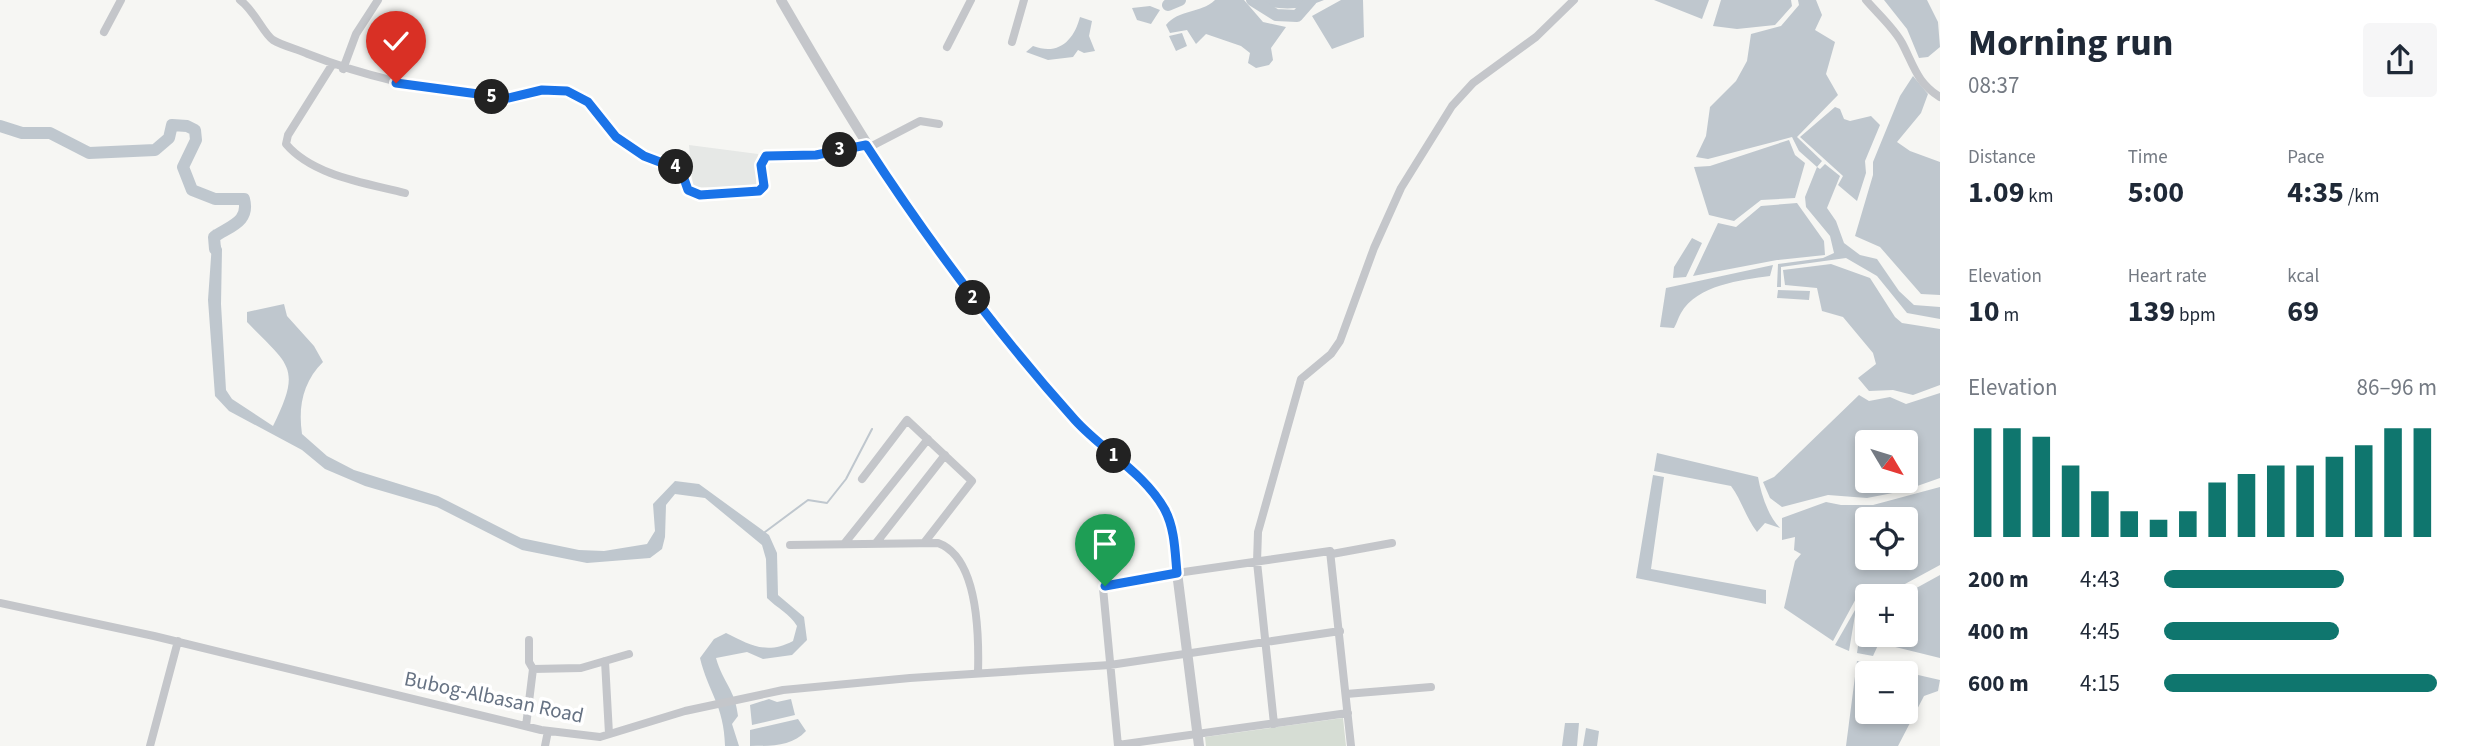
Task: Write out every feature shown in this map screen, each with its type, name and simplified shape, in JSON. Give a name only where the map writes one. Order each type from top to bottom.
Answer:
[{"type":"street","points":[[104,32],[121,0]]},
{"type":"street","points":[[240,0],[250,8],[271,39],[343,69],[396,83],[486,97],[508,98],[553,89],[567,91],[588,102],[616,137],[644,156],[681,170],[688,190],[700,195],[759,191],[764,186],[761,165],[766,156],[816,155],[867,147],[920,121],[939,124]]},
{"type":"street","points":[[343,69],[356,34],[378,0]]},
{"type":"street","points":[[781,0],[867,147],[949,267],[1078,423],[1159,500],[1171,525],[1185,654],[1199,746]]},
{"type":"street","points":[[947,47],[971,0]]},
{"type":"street","points":[[1012,42],[1024,0]]},
{"type":"street","points":[[1274,724],[1257,562],[1260,520],[1301,379],[1331,354],[1340,341],[1374,248],[1401,188],[1446,115],[1466,91],[1492,67],[1535,37],[1574,0]]},
{"type":"street","points":[[1866,0],[1902,42],[1911,68],[1927,90],[1940,97]]},
{"type":"street","points":[[332,65],[288,135],[286,144],[293,152],[334,174],[405,193]]},
{"type":"street","points":[[862,479],[907,420],[972,481],[924,543]]},
{"type":"street","points":[[844,544],[928,439]]},
{"type":"street","points":[[876,543],[945,455]]},
{"type":"street","points":[[1348,713],[1118,746],[1103,588],[1177,573],[1326,552],[1332,554],[1392,543]]},
{"type":"street","points":[[790,545],[944,545],[963,568],[978,622],[978,673]]},
{"type":"street","points":[[1332,554],[1351,746]]},
{"type":"street","name":"Bubog-Albasan Road","points":[[0,603],[178,641],[548,731],[600,737],[739,698],[783,690],[1110,665],[1340,631]]},
{"type":"street","points":[[526,726],[533,669],[529,662],[529,640]]},
{"type":"street","points":[[150,746],[178,641]]},
{"type":"street","points":[[533,669],[569,669],[629,654]]},
{"type":"street","points":[[605,662],[609,734]]},
{"type":"street","points":[[1346,694],[1431,687]]},
{"type":"street","points":[[545,746],[548,731]]},
{"type":"shaded area","points":[[1215,0],[1244,0],[1263,22],[1286,27],[1271,48],[1273,60],[1269,65],[1256,68],[1248,63],[1250,53],[1241,46],[1206,34],[1196,44],[1187,30],[1170,33],[1166,25],[1171,20],[1203,8]]},
{"type":"shaded area","points":[[1256,0],[1324,0],[1290,8],[1256,4]]},
{"type":"shaded area","points":[[1341,0],[1363,0],[1364,37],[1332,49],[1312,16]]},
{"type":"shaded area","points":[[1654,0],[1709,0],[1702,19]]},
{"type":"shaded area","points":[[1721,0],[1791,0],[1792,6],[1775,25],[1737,29],[1713,26]]},
{"type":"shaded area","points":[[1798,0],[1816,0],[1822,15],[1815,30],[1835,42],[1826,74],[1838,95],[1797,137],[1822,161],[1817,167],[1799,151],[1792,137],[1708,159],[1696,157],[1706,136],[1710,107],[1736,81],[1747,61],[1751,34],[1781,26],[1799,5]]},
{"type":"shaded area","points":[[1884,0],[1927,0],[1938,22],[1940,47],[1928,57],[1919,58],[1907,29]]},
{"type":"shaded area","points":[[1150,6],[1160,10],[1151,24],[1137,20],[1132,8]]},
{"type":"shaded area","points":[[1080,17],[1092,21],[1089,36],[1095,51],[1084,53],[1078,50],[1073,57],[1048,60],[1026,52],[1033,46],[1050,49],[1064,44],[1074,33]]},
{"type":"shaded area","points":[[1182,33],[1187,46],[1176,51],[1169,36]]},
{"type":"shaded area","points":[[1913,76],[1928,94],[1921,113],[1897,142],[1910,151],[1940,162],[1940,295],[1921,294],[1880,247],[1855,236],[1873,175],[1873,162],[1900,96]]},
{"type":"shaded area","points":[[1835,107],[1840,109],[1844,119],[1850,121],[1871,116],[1880,125],[1865,161],[1866,173],[1857,201],[1838,185],[1843,176],[1800,137]]},
{"type":"shaded area","points":[[1789,140],[1795,155],[1805,163],[1795,198],[1761,200],[1734,221],[1709,215],[1694,167],[1710,166]]},
{"type":"shaded area","points":[[689,145],[758,154],[756,189],[693,187]]},
{"type":"shaded area","points":[[1825,164],[1840,176],[1827,208],[1836,221],[1844,243],[1860,255],[1877,259],[1899,291],[1914,305],[1940,307],[1940,319],[1907,313],[1877,276],[1846,258],[1781,267],[1781,287],[1777,287],[1778,264],[1823,258],[1834,253],[1830,236],[1806,207],[1805,197],[1817,167],[1820,169]]},
{"type":"shaded area","points":[[1797,203],[1824,241],[1825,255],[1777,260],[1693,276],[1718,223],[1736,227],[1761,206]]},
{"type":"shaded area","points":[[213,229],[222,249],[221,304],[226,390],[232,399],[273,426],[287,390],[287,368],[273,348],[247,322],[247,312],[284,304],[287,316],[314,346],[323,362],[307,386],[302,404],[301,424],[302,434],[327,456],[354,470],[438,496],[521,538],[579,550],[604,551],[647,544],[655,531],[653,504],[675,481],[699,484],[769,535],[777,553],[778,595],[804,617],[807,640],[792,655],[763,659],[747,652],[716,658],[736,707],[738,716],[732,724],[739,746],[725,746],[719,709],[700,658],[714,639],[726,633],[767,648],[793,641],[797,626],[767,598],[766,559],[762,545],[705,498],[675,494],[666,505],[662,549],[650,558],[587,563],[522,550],[437,507],[365,486],[325,469],[302,450],[229,411],[215,396],[208,300]]},
{"type":"shaded area","points":[[1692,238],[1702,243],[1686,277],[1673,278],[1674,267]]},
{"type":"shaded area","points":[[1831,264],[1870,278],[1895,317],[1902,323],[1940,329],[1940,385],[1913,395],[1893,390],[1869,391],[1858,378],[1876,364],[1873,353],[1843,317],[1822,311],[1817,288],[1785,285],[1783,270]]},
{"type":"shaded area","points":[[1773,265],[1770,276],[1721,286],[1698,296],[1681,313],[1674,328],[1660,327],[1666,288]]},
{"type":"shaded area","points":[[1778,290],[1810,291],[1809,300],[1777,298]]},
{"type":"shaded area","points":[[1940,393],[1940,478],[1918,486],[1918,430],[1855,430],[1855,494],[1888,494],[1867,498],[1828,495],[1782,507],[1770,498],[1763,482],[1774,477],[1859,395],[1869,401],[1890,397],[1906,404]]},
{"type":"shaded area","points":[[1657,453],[1758,477],[1766,504],[1780,528],[1765,523],[1757,532],[1731,486],[1654,471]]},
{"type":"shaded area","points":[[1653,475],[1664,477],[1651,569],[1766,590],[1766,604],[1636,578]]},
{"type":"shaded area","points":[[1940,487],[1940,565],[1905,584],[1855,584],[1855,600],[1833,641],[1784,608],[1795,561],[1801,554],[1794,550],[1795,537],[1782,540],[1782,518],[1826,502],[1873,505]]},
{"type":"shaded area","points":[[1940,575],[1940,658],[1895,647],[1918,647],[1918,587]]},
{"type":"shaded area","points":[[1855,610],[1849,651],[1835,645]]},
{"type":"shaded area","points":[[1858,647],[1877,647],[1873,656],[1857,653]]},
{"type":"shaded area","points":[[1918,675],[1940,680],[1938,691],[1924,696],[1918,708]]},
{"type":"shaded area","points":[[1855,676],[1855,724],[1909,724],[1898,746],[1846,746]]},
{"type":"shaded area","points":[[769,699],[777,702],[791,699],[795,715],[752,725],[750,705]]},
{"type":"shaded area","points":[[1343,718],[1346,746],[1206,746],[1205,737]]},
{"type":"shaded area","points":[[798,719],[806,731],[795,740],[774,745],[750,746],[750,730]]},
{"type":"shaded area","points":[[1565,723],[1579,723],[1577,746],[1562,746]]},
{"type":"shaded area","points":[[1586,728],[1599,731],[1597,746],[1583,746]]},
{"type":"waterway","points":[[1168,5],[1180,0]]},
{"type":"waterway","points":[[1252,0],[1276,15],[1297,16],[1311,0]]},
{"type":"waterway","points":[[0,126],[22,133],[50,133],[89,153],[155,150],[169,138],[172,125],[187,126],[195,130],[196,140],[183,167],[192,190],[215,199],[244,199],[244,213],[237,223],[214,237],[215,249]]},
{"type":"waterway","points":[[765,532],[808,500],[827,503],[846,479],[872,429]]},
{"type":"route","points":[[396,83],[486,97],[508,98],[553,89],[567,91],[588,102],[616,137],[644,156],[672,164],[681,170],[688,190],[700,195],[759,191],[764,186],[761,165],[766,156],[801,157],[866,145],[949,267],[998,329],[1078,423],[1153,492],[1165,510],[1171,525],[1177,573],[1105,586]]}]
